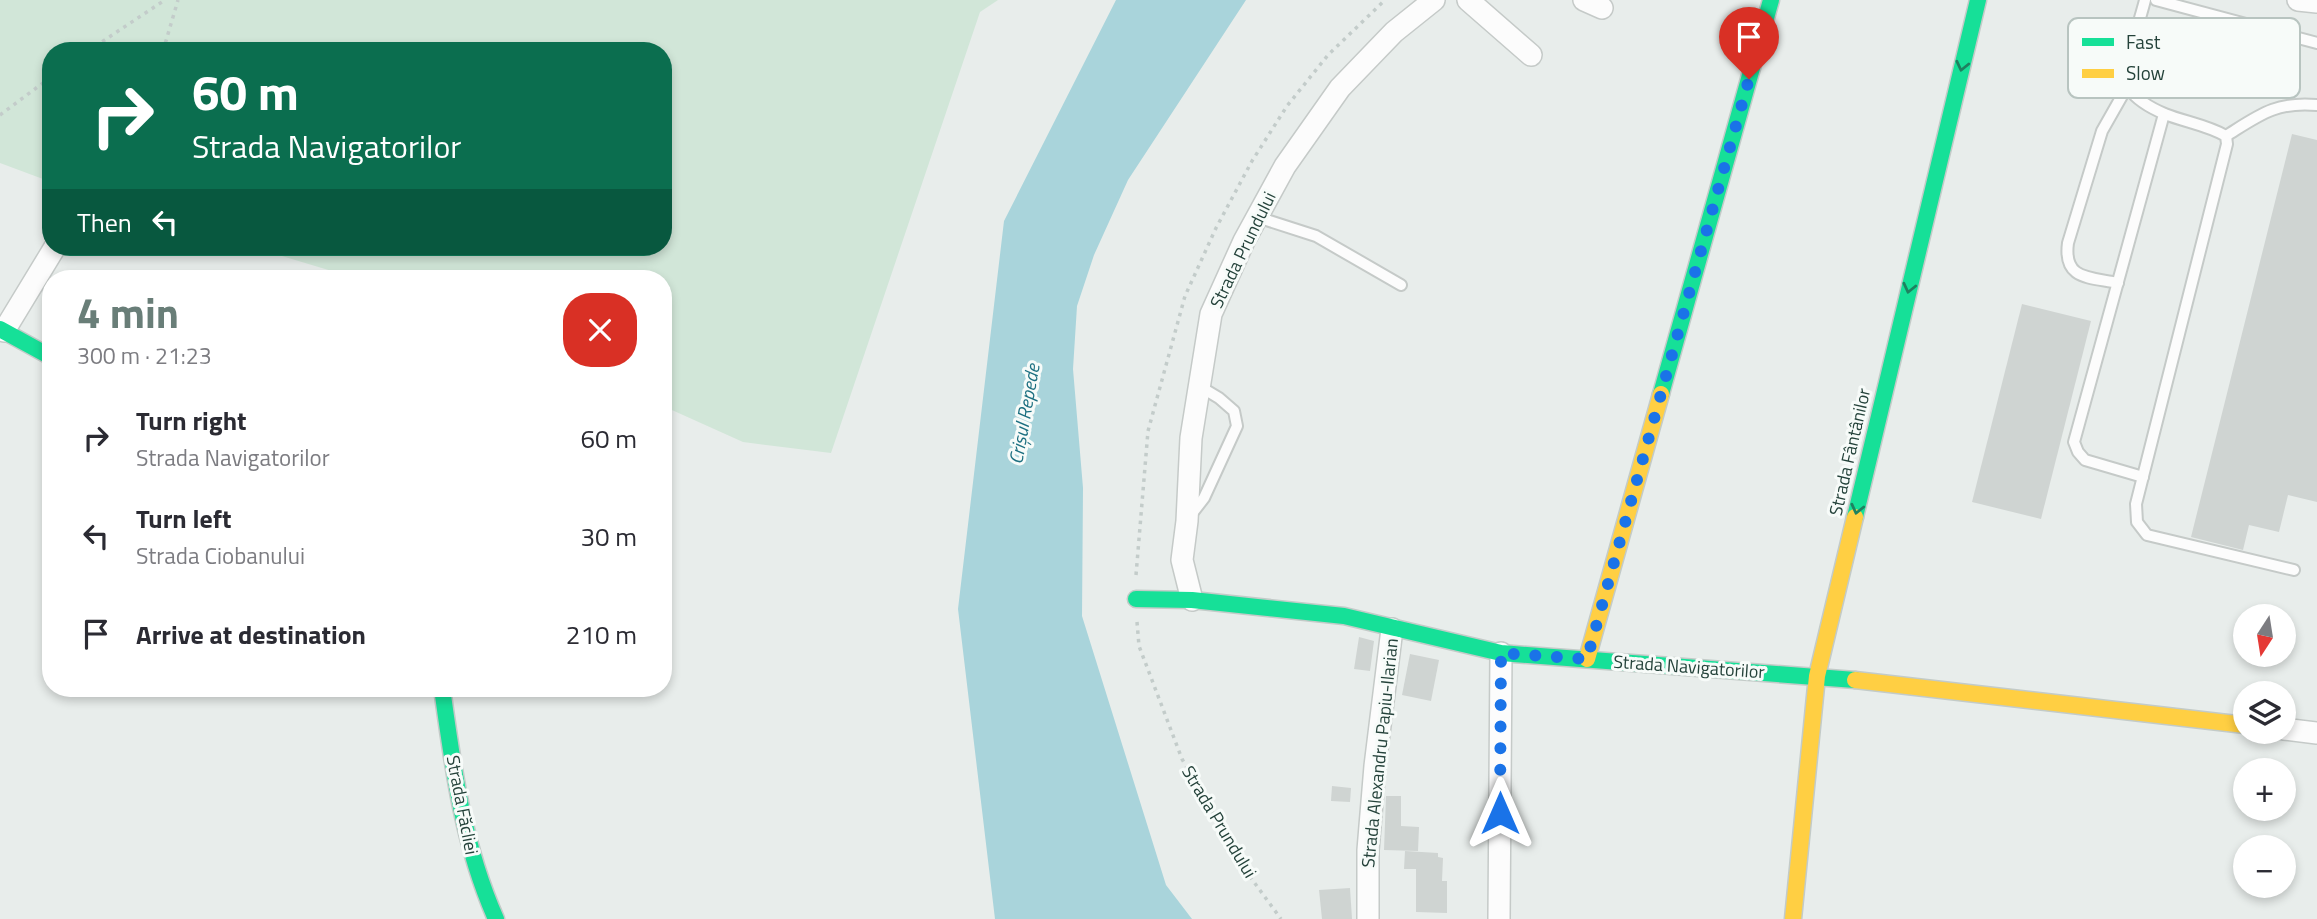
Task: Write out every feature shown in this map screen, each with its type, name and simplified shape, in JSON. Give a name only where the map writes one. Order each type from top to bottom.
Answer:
[{"type":"street","name":"Strada Prundului","points":[[1192,600],[1182,560],[1191,438],[1211,314],[1257,217],[1285,166],[1340,88],[1394,32],[1434,0]]},
{"type":"street","points":[[1468,0],[1531,55]]},
{"type":"street","points":[[1587,659],[1771,0]]},
{"type":"street","name":"Strada Fântânilor","points":[[1793,919],[1816,676],[1978,0]]},
{"type":"street","points":[[2298,0],[2317,2]]},
{"type":"street","points":[[42,351],[2,330],[49,256]]},
{"type":"street","name":"Strada Navigatorilor","points":[[1136,599],[1192,600],[1344,616],[1501,653],[1816,676],[2233,723]]},
{"type":"street","name":"Strada Alexandru Papiu-Ilarian","points":[[1368,919],[1367,850],[1392,629]]},
{"type":"street","points":[[1499,919],[1501,653]]},
{"type":"street","name":"Strada Făcliei","points":[[443,697],[461,820],[471,858],[496,919]]},
{"type":"street","points":[[2296,730],[2317,733]]},
{"type":"lane","points":[[2140,18],[2145,0]]},
{"type":"lane","points":[[2156,0],[2223,18]]},
{"type":"lane","points":[[2300,38],[2317,43]]},
{"type":"lane","points":[[2118,283],[2082,275],[2070,268],[2066,259],[2068,243],[2102,131],[2121,98]]},
{"type":"lane","points":[[2137,98],[2164,114],[2226,136]]},
{"type":"lane","points":[[2226,136],[2265,111],[2297,103],[2317,106]]},
{"type":"lane","points":[[2143,477],[2085,460],[2074,442],[2164,114]]},
{"type":"lane","points":[[2226,136],[2227,144],[2136,504],[2137,522],[2147,535],[2294,570]]},
{"type":"lane","points":[[1257,217],[1316,236],[1401,285]]},
{"type":"lane","points":[[1186,521],[1204,499],[1237,426],[1234,411],[1199,386]]},
{"type":"path","points":[[102,42],[165,0]]},
{"type":"path","points":[[166,42],[178,0]]},
{"type":"path","points":[[0,115],[42,84]]},
{"type":"path","name":"Strada Prundului","points":[[1136,599],[1139,646],[1182,759],[1251,878],[1281,919]]},
{"type":"green space","points":[[0,0],[998,0],[980,12],[831,453],[743,442],[672,410],[672,270],[328,270],[282,256],[672,256],[672,42],[42,42],[42,179],[0,163]]},
{"type":"water","name":"Crișul Repede","points":[[1116,0],[1246,0],[1128,180],[1094,255],[1077,306],[1073,369],[1083,488],[1082,616],[1166,885],[1192,919],[995,919],[958,609],[1004,221]]},
{"type":"building","points":[[2292,134],[2317,140],[2317,502],[2288,495],[2279,532],[2249,525],[2243,550],[2191,537]]},
{"type":"building","points":[[2022,304],[2091,321],[2041,519],[1972,502]]},
{"type":"building","points":[[1359,637],[1374,641],[1370,671],[1354,669]]},
{"type":"building","points":[[1410,654],[1439,660],[1431,701],[1402,695]]},
{"type":"building","points":[[1332,786],[1351,788],[1350,802],[1331,801]]},
{"type":"building","points":[[1386,796],[1401,796],[1401,826],[1419,827],[1418,851],[1384,850]]},
{"type":"building","points":[[1405,851],[1438,853],[1438,857],[1443,858],[1442,881],[1447,881],[1447,913],[1416,912],[1416,869],[1404,869]]},
{"type":"building","points":[[1350,888],[1352,919],[1322,919],[1319,890]]},
{"type":"traffic: fast","points":[[1661,394],[1771,0]]},
{"type":"traffic: fast","points":[[1855,517],[1978,0]]},
{"type":"traffic: fast","points":[[0,329],[42,352]]},
{"type":"traffic: fast","points":[[1136,599],[1192,600],[1344,616],[1501,653],[1855,680]]},
{"type":"traffic: fast","points":[[443,697],[455,777],[467,834],[496,919]]},
{"type":"traffic: slow","points":[[1587,659],[1661,394]]},
{"type":"traffic: slow","points":[[1793,919],[1817,676],[1855,517]]},
{"type":"traffic: slow","points":[[1855,680],[2233,724]]},
{"type":"route","points":[[1500,813],[1501,653],[1587,659],[1749,79]]}]
